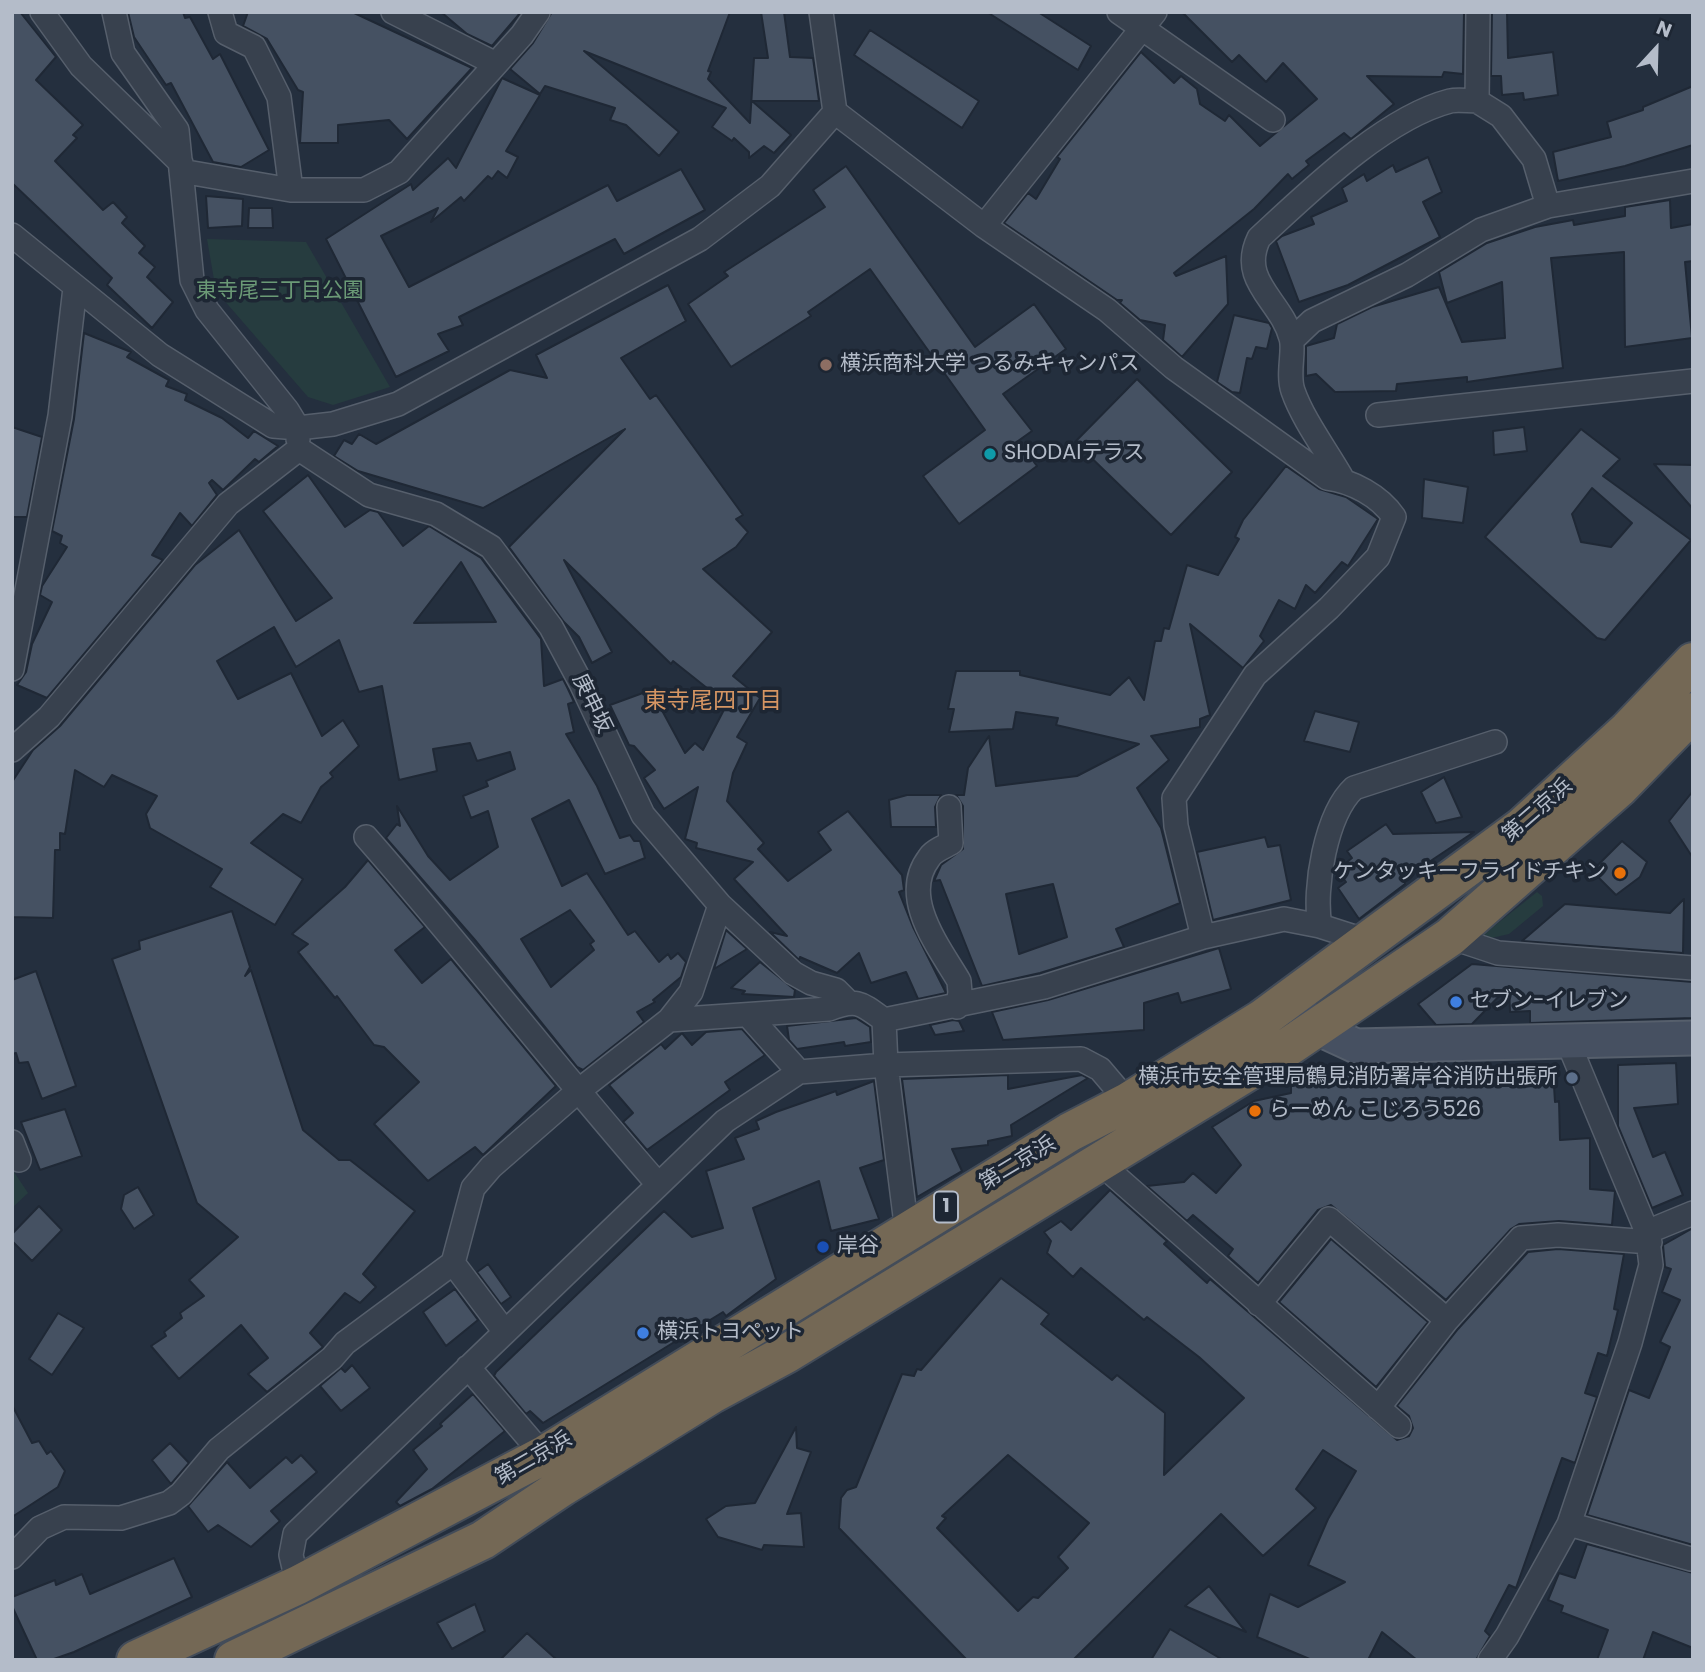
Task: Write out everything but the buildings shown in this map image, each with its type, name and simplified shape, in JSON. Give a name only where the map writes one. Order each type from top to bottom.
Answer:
[{"type":"highway","name":"第二京浜","points":[[234,1660],[482,1540],[554,1470],[906,1232],[1070,1132],[1128,1102],[1290,1000],[1522,827],[1628,730],[1693,662]]},
{"type":"highway","name":"第二京浜","points":[[136,1660],[554,1470],[712,1394],[797,1347],[1317,1028],[1450,937],[1609,797],[1693,712]]},
{"type":"street","points":[[41,12],[81,66],[181,167],[291,190],[364,190],[399,172],[496,64],[538,12]]},
{"type":"street","points":[[114,12],[123,53],[177,130],[192,280],[207,310],[287,410],[298,439]]},
{"type":"street","points":[[220,12],[226,33],[254,47],[279,97],[291,190]]},
{"type":"street","points":[[393,12],[496,64]]},
{"type":"street","points":[[821,12],[835,112],[984,226],[1107,310],[1174,368],[1327,478],[1343,480],[1386,505],[1394,517],[1378,557],[1329,608],[1255,675],[1174,798],[1176,826],[1203,937]]},
{"type":"street","points":[[1119,12],[1149,20],[1273,120]]},
{"type":"street","points":[[1477,101],[1478,12]]},
{"type":"street","points":[[984,226],[1149,20]]},
{"type":"street","points":[[1343,480],[1293,391],[1289,361],[1292,340],[1253,271],[1251,254],[1259,238],[1349,158],[1414,116],[1452,100],[1477,101],[1501,116],[1534,159],[1548,206]]},
{"type":"street","points":[[12,750],[49,717],[228,504],[298,439],[398,404],[700,239],[770,186],[835,112]]},
{"type":"street","points":[[1292,340],[1312,321],[1407,275],[1481,230],[1548,206],[1693,181]]},
{"type":"street","points":[[12,235],[160,355],[298,439]]},
{"type":"street","points":[[12,669],[60,416],[75,288]]},
{"type":"street","points":[[1378,415],[1693,381]]},
{"type":"street","name":"庚申坂","points":[[298,439],[369,495],[436,514],[491,547],[551,627],[587,695],[643,815],[720,905],[793,972],[811,982],[836,990],[848,1002],[862,1003],[884,1020]]},
{"type":"street","points":[[1320,926],[1315,903],[1340,800],[1354,788],[1495,742]]},
{"type":"street","points":[[949,807],[951,842],[929,856],[919,875],[918,905],[959,981],[957,1007]]},
{"type":"street","points":[[366,837],[447,930],[577,1092],[657,1183]]},
{"type":"street","points":[[12,1557],[40,1528],[64,1517],[121,1518],[169,1503],[181,1494],[219,1450],[332,1358],[345,1343],[453,1263],[473,1188],[491,1167],[577,1092],[670,1020],[691,992],[720,905]]},
{"type":"street","points":[[906,1232],[886,1065],[884,1020],[1044,987],[1203,937],[1284,919],[1320,926],[1370,942]]},
{"type":"street","points":[[1450,937],[1498,953],[1693,968]]},
{"type":"street","points":[[1290,1000],[1317,1028],[1356,1046],[1693,1038]]},
{"type":"street","points":[[670,1020],[829,1009],[848,1002]]},
{"type":"street","points":[[748,1015],[799,1072]]},
{"type":"street","points":[[1489,1660],[1507,1636],[1569,1524],[1630,1343],[1651,1265],[1648,1237],[1568,1042]]},
{"type":"street","points":[[298,1585],[290,1555],[295,1534],[657,1183],[725,1121],[799,1072],[886,1065],[1081,1059],[1100,1069],[1128,1102]]},
{"type":"street","points":[[1098,1161],[1399,1426]]},
{"type":"street","points":[[1378,1408],[1447,1320],[1521,1238],[1558,1235],[1648,1237],[1693,1213]]},
{"type":"street","points":[[1259,1304],[1329,1219],[1447,1320]]},
{"type":"street","points":[[453,1263],[505,1332]]},
{"type":"street","points":[[468,1367],[554,1470]]},
{"type":"street","points":[[1569,1524],[1691,1559]]},
{"type":"green space","name":"東寺尾三丁目公園","points":[[207,239],[306,242],[390,387],[333,405],[308,397],[216,291]]},
{"type":"green space","points":[[1537,892],[1542,896],[1543,906],[1509,934],[1487,939],[1483,935]]},
{"type":"green space","points":[[12,1169],[28,1193],[12,1208]]},
{"type":"place","name":"横浜商科大学 つるみキャンパス","points":[[826,365]]},
{"type":"place","name":"SHODAIテラス","points":[[990,454]]},
{"type":"place","name":"ケンタッキーフライドチキン","points":[[1620,873]]},
{"type":"place","name":"セブン-イレブン","points":[[1456,1002]]},
{"type":"place","name":"横浜市安全管理局鶴見消防署岸谷消防出張所","points":[[1572,1078]]},
{"type":"place","name":"らーめん こじろう526","points":[[1255,1111]]},
{"type":"place","name":"岸谷","points":[[823,1247]]},
{"type":"place","name":"横浜トヨペット","points":[[643,1333]]},
{"type":"district","name":"東寺尾四丁目","points":[[713,702]]}]
